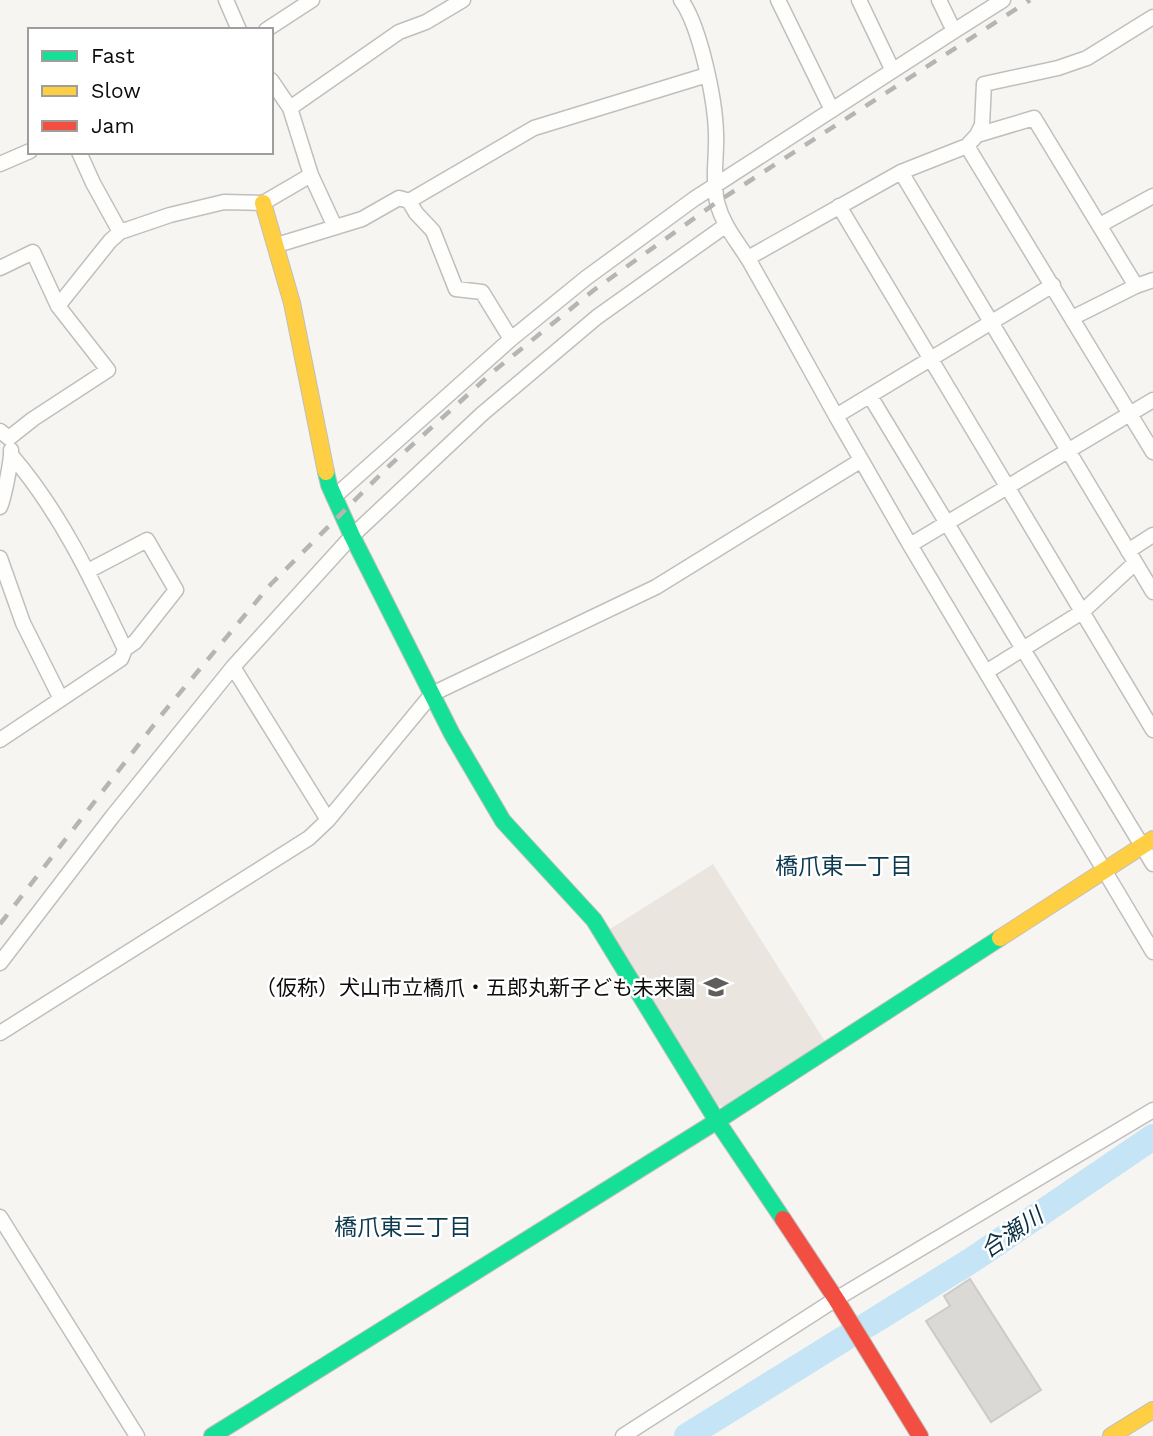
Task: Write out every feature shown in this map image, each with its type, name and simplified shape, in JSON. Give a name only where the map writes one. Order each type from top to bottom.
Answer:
[{"type":"street","points":[[226,0],[232,27]]},
{"type":"street","points":[[269,28],[312,0]]},
{"type":"street","points":[[290,108],[399,32],[426,22],[463,0]]},
{"type":"street","points":[[681,0],[695,27],[706,75],[716,132],[717,202],[725,226],[748,258],[860,461],[1153,952]]},
{"type":"street","points":[[778,0],[832,110]]},
{"type":"street","points":[[859,0],[892,69]]},
{"type":"street","points":[[939,0],[954,31]]},
{"type":"street","points":[[334,497],[511,339],[586,278],[715,185],[954,31],[980,8],[1003,0]]},
{"type":"street","points":[[972,141],[982,125],[984,84],[1058,68],[1087,58],[1153,17]]},
{"type":"street","points":[[409,201],[534,128],[706,75]]},
{"type":"street","points":[[273,83],[290,108],[311,175],[335,226]]},
{"type":"street","points":[[748,258],[901,172],[1034,118],[1136,286]]},
{"type":"street","points":[[972,141],[1072,318],[1153,452]]},
{"type":"street","points":[[0,164],[28,152]]},
{"type":"street","points":[[80,154],[120,232]]},
{"type":"street","points":[[901,172],[1153,592]]},
{"type":"street","points":[[58,306],[120,232],[170,215],[224,202],[263,203],[311,175]]},
{"type":"street","points":[[1100,225],[1153,196]]},
{"type":"street","points":[[277,245],[362,219],[399,198],[409,201],[433,231],[456,289],[482,292],[511,339]]},
{"type":"street","points":[[263,203],[292,303],[329,485],[452,734],[503,821],[594,920],[717,1121],[836,1299],[920,1436]]},
{"type":"street","points":[[839,206],[1153,730]]},
{"type":"street","points":[[0,963],[112,817],[233,667],[352,536],[482,414],[597,317],[725,226]]},
{"type":"street","points":[[0,268],[33,252],[58,306],[108,370],[4,435],[12,456],[66,532],[125,649]]},
{"type":"street","points":[[1072,318],[1153,280]]},
{"type":"street","points":[[836,416],[1053,285]]},
{"type":"street","points":[[870,396],[1023,648],[1148,843],[1153,864]]},
{"type":"street","points":[[910,545],[1153,400]]},
{"type":"street","points":[[0,507],[6,494],[12,456]]},
{"type":"street","points":[[0,1033],[309,838],[328,820],[432,694],[656,587],[860,461]]},
{"type":"street","points":[[986,672],[1082,612],[1153,535]]},
{"type":"street","points":[[0,740],[121,659],[125,649],[135,642],[176,590],[147,540],[88,571]]},
{"type":"street","points":[[0,558],[23,623],[61,699]]},
{"type":"street","points":[[233,667],[328,820]]},
{"type":"street","points":[[212,1436],[717,1121],[1148,843]]},
{"type":"street","points":[[624,1436],[836,1299],[1153,1110]]},
{"type":"street","points":[[0,1217],[137,1436]]},
{"type":"street","points":[[1111,1436],[1153,1410]]},
{"type":"shaded area","name":"（仮称）犬山市立橋爪・五郎丸新子ども未来園","points":[[713,864],[826,1043],[725,1107],[717,1105],[607,931]]},
{"type":"building","points":[[970,1279],[1041,1390],[991,1422],[926,1321],[950,1306],[944,1296]]},
{"type":"waterway","name":"合瀬川","points":[[867,1325],[972,1260],[1153,1137]]},
{"type":"waterway","name":"合瀬川","points":[[687,1436],[845,1338]]},
{"type":"railway","points":[[0,924],[163,713],[271,584],[389,466],[494,371],[594,290],[717,202],[1030,0]]},
{"type":"traffic: fast","points":[[326,472],[329,485],[352,536],[452,734],[503,821],[594,920],[717,1121],[783,1219]]},
{"type":"traffic: fast","points":[[212,1436],[717,1121],[1000,938]]},
{"type":"traffic: slow","points":[[263,203],[292,303],[326,472]]},
{"type":"traffic: slow","points":[[1000,938],[1153,839]]},
{"type":"traffic: slow","points":[[1111,1436],[1153,1410]]},
{"type":"traffic: jam","points":[[783,1219],[836,1299],[920,1436]]},
{"type":"place","name":"（仮称）犬山市立橋爪・五郎丸新子ども未来園","points":[[716,987]]},
{"type":"district","name":"橋爪東一丁目","points":[[844,866]]},
{"type":"district","name":"橋爪東三丁目","points":[[403,1227]]}]
